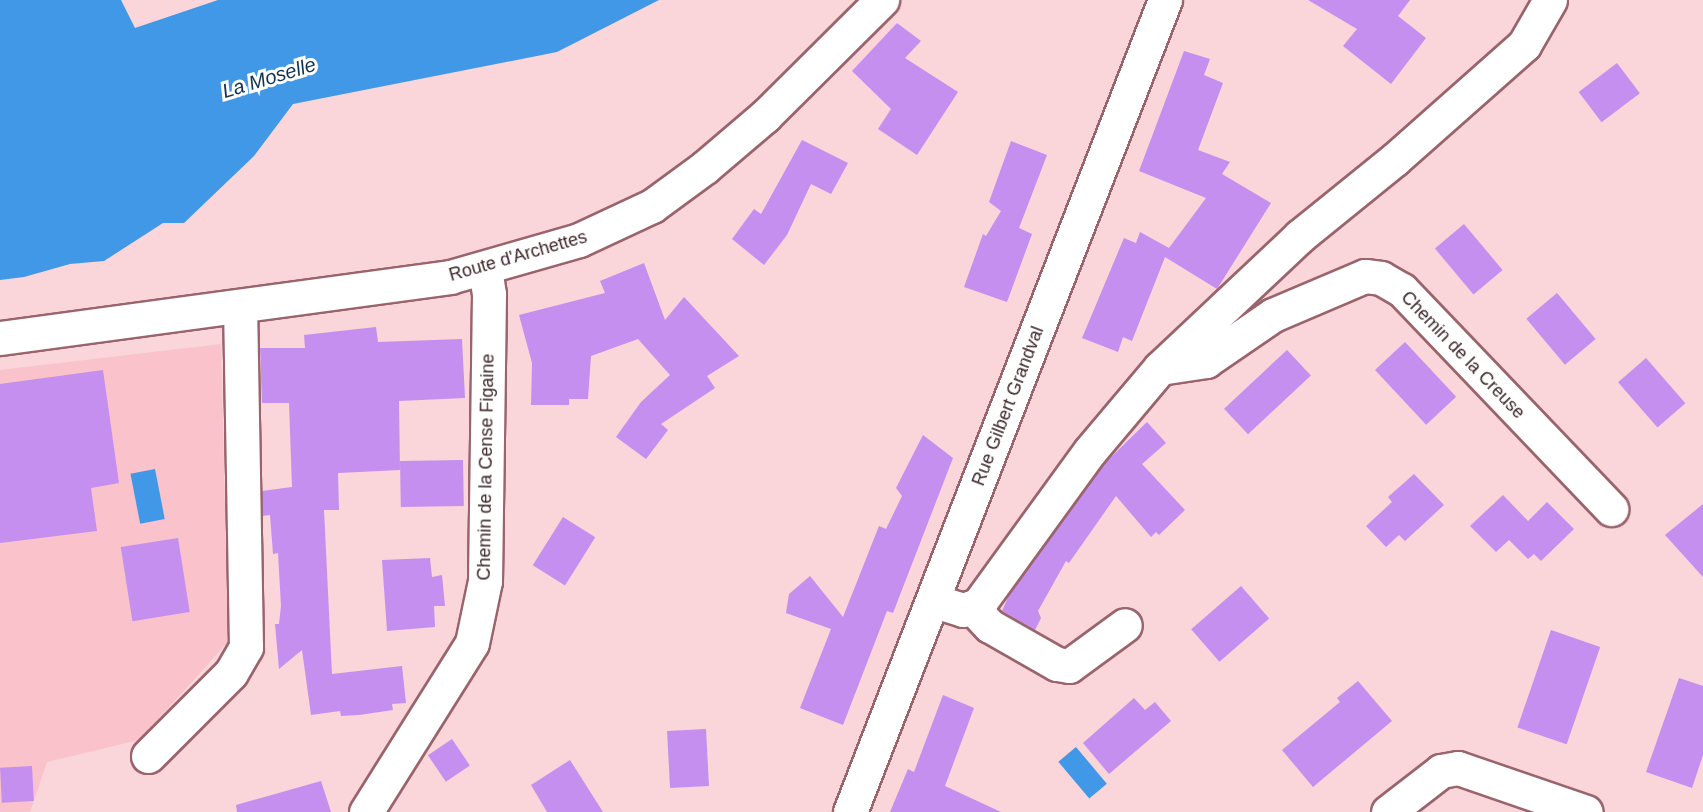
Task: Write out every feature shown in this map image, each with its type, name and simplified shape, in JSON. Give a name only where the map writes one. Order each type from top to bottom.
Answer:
[{"type":"street","name":"Route d'Archettes","points":[[0,338],[240,307],[485,269],[579,240],[652,206],[765,116],[882,0]]},
{"type":"street","name":"Rue Gilbert Grandval","points":[[850,812],[934,601],[1165,0]]},
{"type":"street","points":[[934,601],[963,610],[978,605],[1090,451],[1160,368],[1300,236],[1524,45],[1550,0]]},
{"type":"street","name":"Chemin de la Cense Figaine","points":[[366,812],[472,643],[485,581],[489,294],[485,269]]},
{"type":"street","name":"Chemin de la Creuse","points":[[1160,368],[1206,361],[1273,315],[1313,295],[1365,276],[1381,278],[1402,290],[1611,509]]},
{"type":"street","points":[[148,756],[231,673],[246,647],[240,307]]},
{"type":"street","points":[[972,607],[990,626],[1057,664],[1069,666],[1125,625]]},
{"type":"street","points":[[1388,812],[1441,771],[1458,768],[1586,812]]},
{"type":"shaded area","points":[[221,344],[228,642],[139,740],[47,762],[30,812],[0,812],[0,370]]},
{"type":"water","name":"La Moselle","points":[[0,0],[121,0],[135,28],[218,0],[659,0],[557,52],[293,104],[254,156],[184,223],[163,223],[104,261],[70,264],[24,277],[0,280]]},
{"type":"water","points":[[155,469],[165,519],[140,524],[130,474]]},
{"type":"water","points":[[1076,747],[1107,784],[1089,799],[1058,762]]},
{"type":"building","points":[[1308,0],[1410,0],[1398,16],[1426,38],[1391,84],[1343,46],[1357,29]]},
{"type":"building","points":[[897,23],[921,41],[905,58],[958,92],[917,155],[878,129],[891,109],[852,71]]},
{"type":"building","points":[[1184,51],[1210,59],[1204,75],[1223,83],[1198,150],[1230,162],[1222,174],[1271,203],[1217,289],[1165,257],[1132,341],[1123,337],[1118,352],[1082,338],[1124,238],[1136,243],[1140,232],[1169,248],[1206,198],[1139,171]]},
{"type":"building","points":[[1617,63],[1640,93],[1602,122],[1579,92]]},
{"type":"building","points":[[802,140],[848,163],[831,194],[811,184],[787,235],[764,265],[732,239],[754,209],[761,214]]},
{"type":"building","points":[[1011,141],[1047,155],[1019,228],[1032,234],[1007,302],[964,287],[983,234],[986,236],[1001,211],[989,202]]},
{"type":"building","points":[[1464,224],[1503,270],[1473,294],[1435,248]]},
{"type":"building","points":[[644,263],[665,320],[684,297],[739,356],[707,376],[715,388],[661,424],[668,430],[646,459],[616,437],[641,402],[670,375],[638,339],[591,356],[588,399],[569,399],[569,405],[531,405],[532,363],[519,315],[605,293],[600,281]]},
{"type":"building","points":[[1557,293],[1596,339],[1565,365],[1526,319]]},
{"type":"building","points":[[376,327],[378,342],[462,339],[465,398],[399,401],[400,470],[338,473],[339,510],[324,510],[332,674],[402,666],[406,703],[392,704],[393,710],[359,715],[341,716],[340,711],[311,715],[302,650],[279,669],[275,624],[279,624],[281,606],[278,553],[273,554],[270,515],[262,516],[262,491],[292,487],[289,403],[262,403],[260,348],[305,348],[304,335]]},
{"type":"building","points":[[1405,342],[1456,397],[1426,425],[1375,370]]},
{"type":"building","points":[[1287,350],[1311,376],[1248,434],[1224,409]]},
{"type":"building","points":[[1646,358],[1685,403],[1657,428],[1618,382]]},
{"type":"building","points":[[103,370],[119,483],[91,488],[97,531],[0,543],[0,384]]},
{"type":"building","points":[[1147,422],[1166,443],[1142,464],[1185,510],[1159,535],[1156,532],[1151,537],[1116,496],[1069,563],[1066,561],[1038,611],[1041,618],[1035,630],[1002,611],[1009,595],[1105,463]]},
{"type":"building","points":[[923,435],[953,458],[893,613],[887,611],[843,725],[800,708],[831,629],[786,613],[789,594],[810,576],[843,617],[879,526],[886,529],[902,496],[896,488]]},
{"type":"building","points":[[463,460],[464,506],[401,507],[400,461]]},
{"type":"building","points":[[1414,474],[1444,505],[1405,541],[1399,535],[1386,547],[1366,526],[1392,502],[1388,497]]},
{"type":"building","points":[[1503,495],[1528,521],[1547,502],[1574,529],[1541,561],[1534,554],[1528,559],[1509,540],[1496,552],[1470,526]]},
{"type":"building","points":[[1703,504],[1703,577],[1665,535]]},
{"type":"building","points":[[563,517],[595,537],[565,585],[533,565]]},
{"type":"building","points":[[178,538],[190,612],[132,621],[121,547]]},
{"type":"building","points":[[430,558],[432,577],[442,575],[445,606],[434,606],[435,627],[387,631],[382,560]]},
{"type":"building","points":[[1241,586],[1269,618],[1219,662],[1191,629]]},
{"type":"building","points":[[1551,630],[1600,647],[1567,744],[1517,727]]},
{"type":"building","points":[[1679,678],[1703,686],[1703,755],[1692,788],[1646,772]]},
{"type":"building","points":[[1358,681],[1392,721],[1313,787],[1282,750],[1340,702],[1337,698]]},
{"type":"building","points":[[943,695],[974,708],[945,786],[1001,812],[890,812],[908,769],[914,772]]},
{"type":"building","points":[[1134,698],[1145,710],[1155,702],[1171,721],[1109,774],[1083,743]]},
{"type":"building","points":[[706,729],[709,786],[670,788],[667,731]]},
{"type":"building","points":[[452,739],[470,766],[446,782],[428,755]]},
{"type":"building","points":[[570,760],[603,812],[547,812],[531,785]]},
{"type":"building","points":[[32,766],[34,801],[2,803],[0,768]]},
{"type":"building","points":[[321,781],[331,812],[237,812],[236,805]]}]
